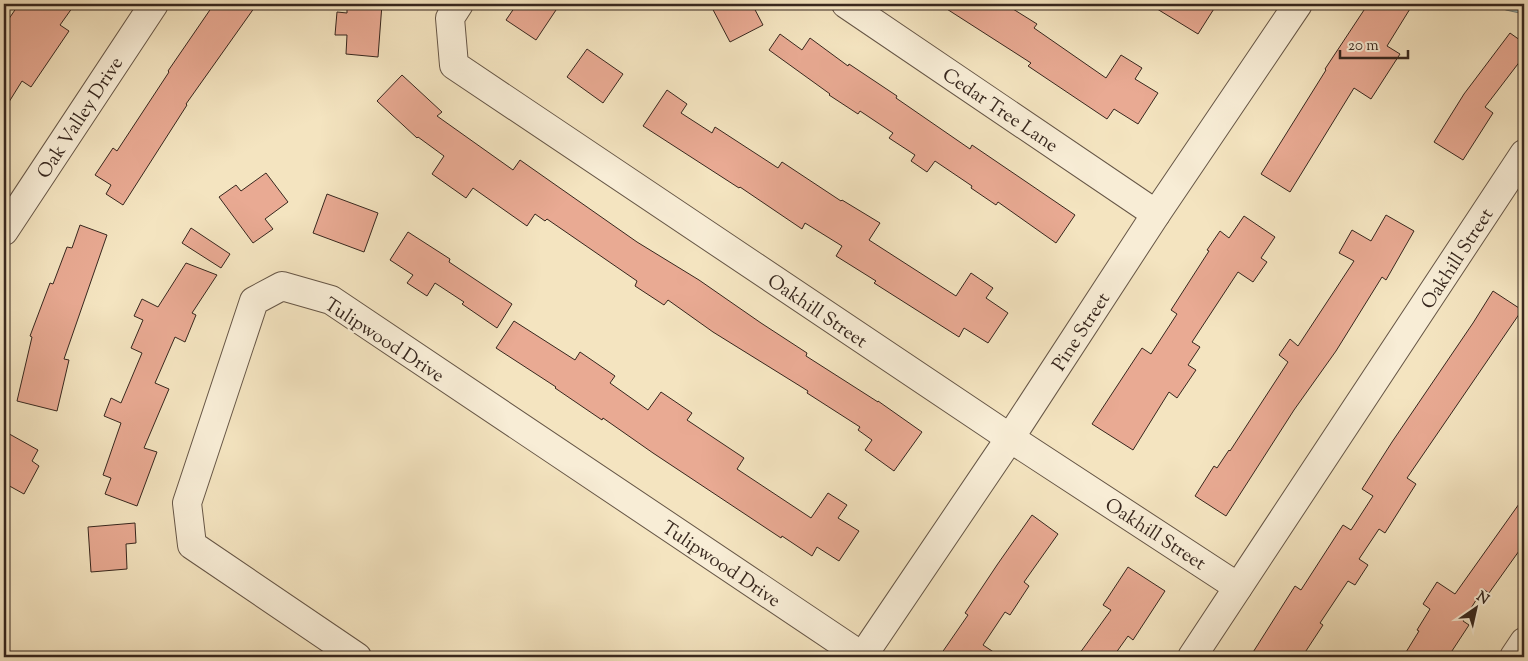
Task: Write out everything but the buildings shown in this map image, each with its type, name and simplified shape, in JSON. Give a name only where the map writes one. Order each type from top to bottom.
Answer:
[{"type":"street","name":"Oak Valley Drive","points":[[4,231],[154,4]]},
{"type":"street","name":"Oakhill Street","points":[[459,4],[450,18],[454,65],[1010,438],[1238,587]]},
{"type":"street","name":"Cedar Tree Lane","points":[[846,4],[1156,214]]},
{"type":"street","name":"Pine Street","points":[[862,657],[1298,4]]},
{"type":"street","name":"Oakhill Street","points":[[1192,657],[1524,154]]},
{"type":"street","name":"Tulipwood Drive","points":[[357,657],[192,545],[187,503],[254,300],[282,286],[331,300],[862,657]]},
{"type":"street","points":[[1514,657],[1524,642]]},
{"type":"water","points":[[1494,4],[1524,4],[1524,14],[1506,10]]}]
